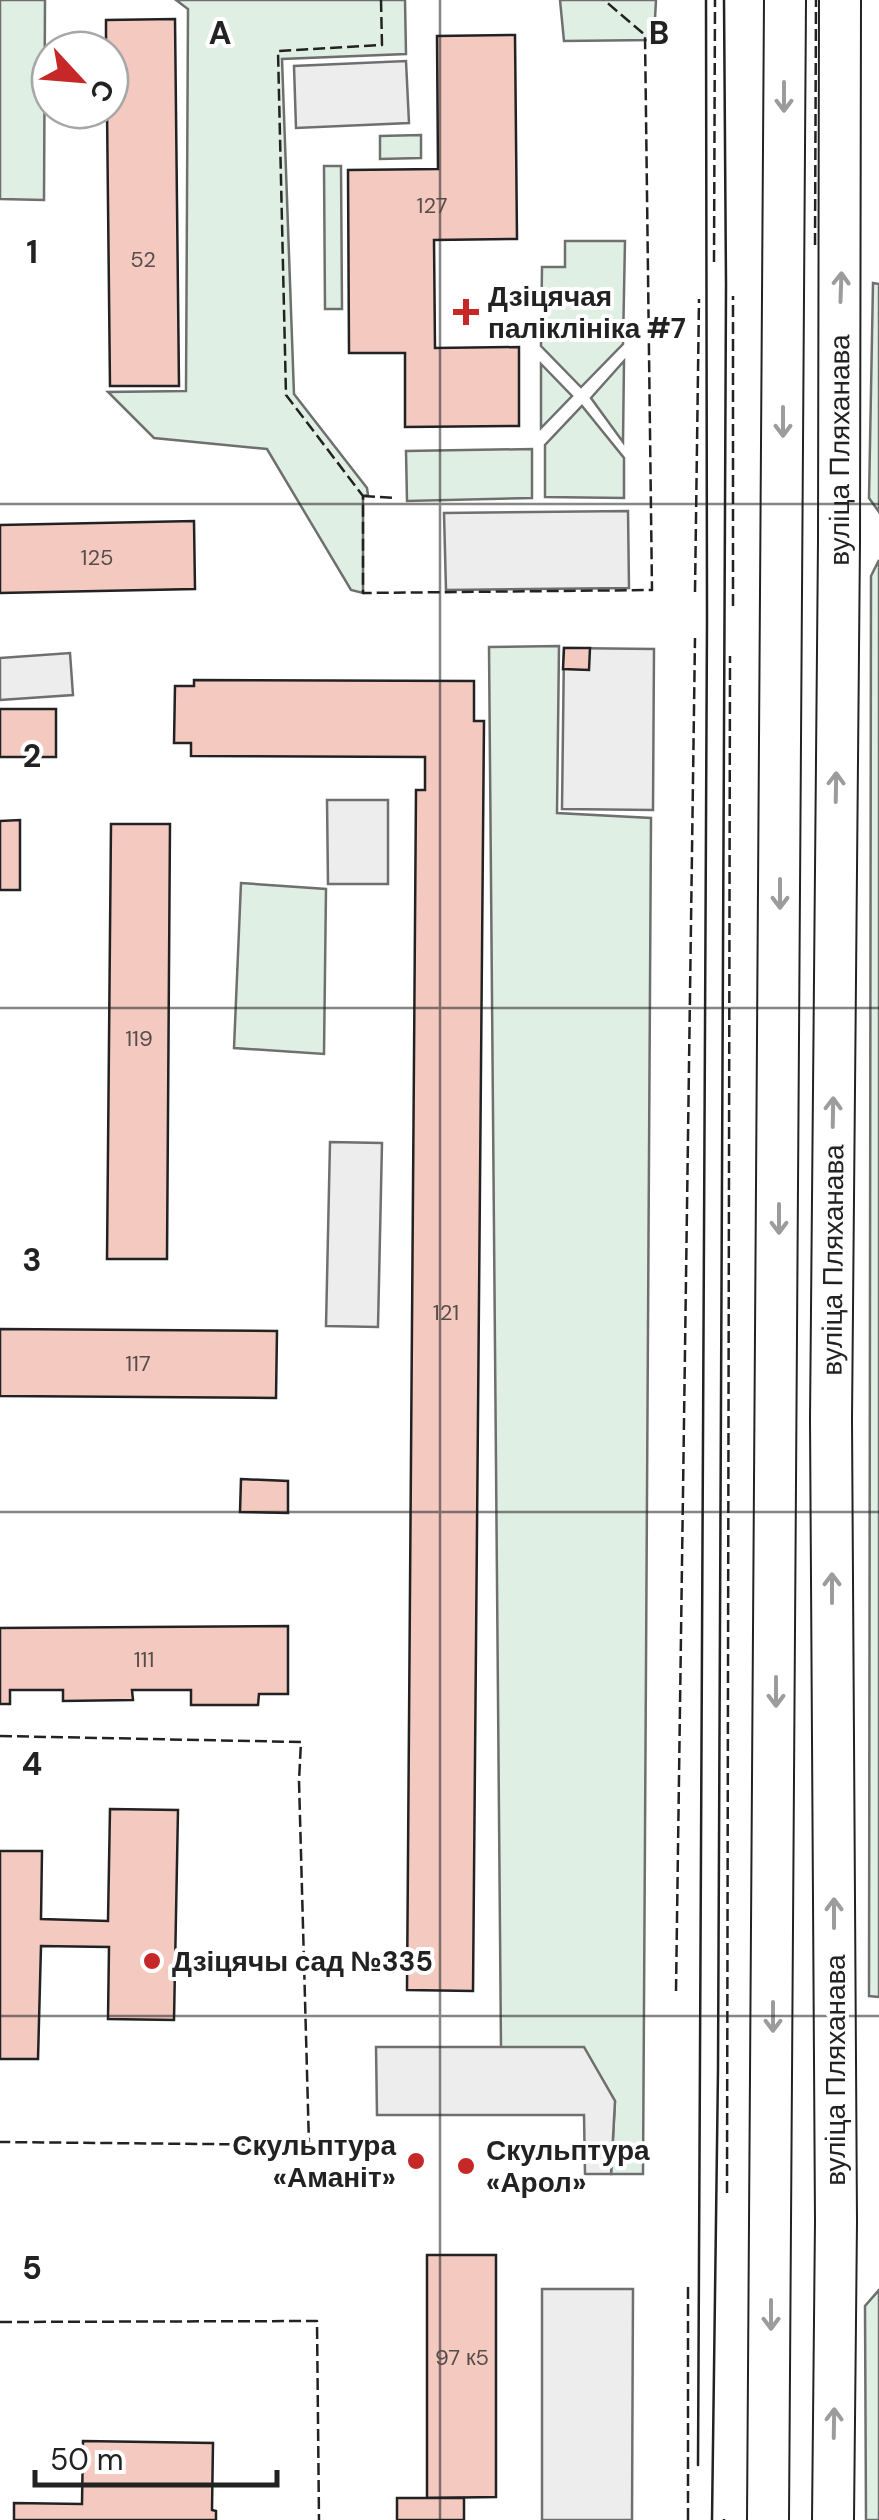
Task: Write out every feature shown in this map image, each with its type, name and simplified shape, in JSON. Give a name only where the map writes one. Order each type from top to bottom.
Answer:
[{"type":"main road","name":"вуліца Пляханава","points":[[768,2520],[785,0]]},
{"type":"main road","name":"вуліца Пляханава","points":[[833,2520],[836,2184],[830,1420],[840,0]]},
{"type":"main road","points":[[778,1420],[830,1420]]},
{"type":"green space","points":[[0,0],[45,0],[45,30],[30,30],[30,130],[44,130],[44,200],[0,199]]},
{"type":"green space","points":[[176,0],[405,0],[406,54],[282,59],[294,394],[367,488],[368,495],[363,496],[363,593],[351,590],[267,449],[154,438],[108,392],[186,391],[188,9]]},
{"type":"green space","points":[[560,0],[656,0],[654,37],[564,41]]},
{"type":"green space","points":[[421,135],[421,158],[380,159],[380,136]]},
{"type":"green space","points":[[324,166],[341,166],[342,309],[325,309]]},
{"type":"green space","points":[[565,241],[625,241],[623,344],[581,387],[541,346],[542,267],[565,267]]},
{"type":"green space","points":[[873,283],[879,284],[879,512],[869,498]]},
{"type":"green space","points":[[624,361],[623,442],[591,398]]},
{"type":"green space","points":[[541,364],[572,396],[541,428]]},
{"type":"green space","points":[[582,406],[624,458],[624,498],[545,497],[545,445]]},
{"type":"green space","points":[[532,449],[532,498],[407,501],[406,451]]},
{"type":"green space","points":[[879,560],[879,1997],[869,1996],[871,576]]},
{"type":"green space","points":[[559,646],[557,813],[651,818],[643,2174],[611,2174],[615,2101],[584,2048],[501,2048],[489,647]]},
{"type":"green space","points":[[241,883],[326,889],[324,1054],[234,1048]]},
{"type":"green space","points":[[879,2290],[879,2520],[866,2520],[865,2306]]},
{"type":"shaded area","points":[[406,61],[409,123],[296,128],[294,66]]},
{"type":"shaded area","points":[[628,511],[629,588],[446,590],[444,513]]},
{"type":"shaded area","points":[[564,648],[654,649],[653,810],[562,809]]},
{"type":"shaded area","points":[[70,653],[73,695],[0,700],[0,658]]},
{"type":"shaded area","points":[[327,800],[388,800],[388,884],[328,884]]},
{"type":"shaded area","points":[[330,1142],[382,1143],[378,1327],[326,1326]]},
{"type":"shaded area","points":[[376,2047],[584,2047],[615,2101],[611,2174],[585,2174],[584,2115],[377,2115]]},
{"type":"shaded area","points":[[542,2289],[633,2289],[632,2520],[542,2520]]},
{"type":"building","points":[[175,19],[179,386],[110,386],[107,130],[130,130],[130,30],[106,30],[106,20]]},
{"type":"building","points":[[515,35],[517,239],[434,240],[435,348],[519,347],[519,426],[405,427],[405,353],[349,353],[348,170],[438,169],[437,36]]},
{"type":"building","points":[[194,521],[195,589],[0,593],[0,525]]},
{"type":"building","points":[[564,648],[590,648],[589,670],[563,669]]},
{"type":"building","points":[[194,680],[474,681],[474,721],[484,721],[473,1991],[407,1990],[416,790],[425,790],[425,757],[191,756],[191,743],[174,743],[175,686],[194,686]]},
{"type":"building","points":[[0,709],[56,709],[56,757],[0,757]]},
{"type":"building","points":[[20,820],[20,890],[0,890],[0,821]]},
{"type":"building","points":[[111,824],[170,824],[167,1259],[107,1259]]},
{"type":"building","points":[[0,1329],[277,1331],[276,1398],[0,1396]]},
{"type":"building","points":[[241,1479],[288,1481],[288,1513],[240,1512]]},
{"type":"building","points":[[288,1626],[288,1694],[259,1694],[258,1705],[191,1705],[191,1690],[132,1690],[133,1700],[63,1701],[63,1690],[10,1690],[10,1704],[0,1704],[0,1628]]},
{"type":"building","points":[[110,1809],[178,1810],[174,2020],[108,2019],[109,1947],[41,1946],[38,2059],[0,2059],[0,1851],[42,1851],[41,1919],[108,1921]]},
{"type":"building","points":[[427,2255],[496,2255],[496,2497],[427,2498]]},
{"type":"building","points":[[83,2441],[213,2443],[212,2510],[216,2511],[216,2520],[14,2520],[14,2503],[82,2504]]},
{"type":"building","points":[[397,2498],[464,2498],[464,2520],[397,2520]]},
{"type":"tram line","points":[[698,2465],[707,618],[706,0]]},
{"type":"tram line","points":[[712,2520],[718,2070],[724,0]]},
{"type":"fence","points":[[381,0],[382,45],[278,51],[286,395],[363,496],[363,593],[652,590],[645,35],[604,0]]},
{"type":"fence","points":[[714,262],[715,0]]},
{"type":"fence","points":[[815,245],[816,0]]},
{"type":"fence","points":[[733,296],[733,606]]},
{"type":"fence","points":[[695,592],[699,299]]},
{"type":"fence","points":[[363,496],[394,498]]},
{"type":"fence","points":[[676,1991],[695,638]]},
{"type":"fence","points":[[727,2193],[730,656]]},
{"type":"fence","points":[[0,1736],[301,1742],[309,2145],[0,2142]]},
{"type":"fence","points":[[688,2286],[688,2520]]},
{"type":"fence","points":[[0,2322],[317,2321],[319,2520]]},
{"type":"place","name":"Дзіцячая паліклініка #7","points":[[466,312]]},
{"type":"place","name":"Дзіцячы сад №335","points":[[152,1961]]},
{"type":"place","name":"Скульптура «Аманіт»","points":[[416,2161]]},
{"type":"place","name":"Скульптура «Арол»","points":[[466,2166]]}]
